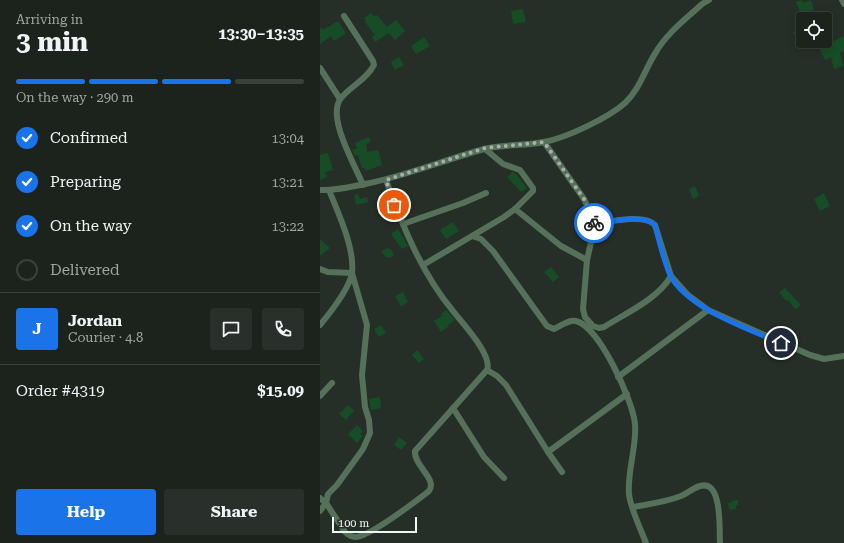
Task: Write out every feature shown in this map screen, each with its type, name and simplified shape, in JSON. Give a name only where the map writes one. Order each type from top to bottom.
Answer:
[{"type":"street","points":[[320,190],[363,185],[386,180],[485,148],[544,142],[563,136],[608,116],[626,102],[639,85],[660,44],[703,2],[709,0]]},
{"type":"street","points":[[842,0],[844,4]]},
{"type":"street","points":[[344,16],[369,54],[374,65],[365,76],[340,98],[336,108],[338,124],[363,185]]},
{"type":"street","points":[[320,68],[340,98]]},
{"type":"street","points":[[544,142],[584,199],[592,216],[594,224],[587,260],[583,309],[585,316],[593,326],[600,328],[604,327],[650,299],[665,285],[671,276]]},
{"type":"street","points":[[423,265],[516,209],[533,192],[534,189],[520,170],[505,165],[485,148]]},
{"type":"street","points":[[320,498],[326,503],[345,532],[348,535],[355,537],[364,534],[398,514],[431,488],[430,481],[416,459],[415,451],[489,367],[487,356],[450,307],[423,265],[403,224],[386,180]]},
{"type":"street","points":[[320,511],[326,503],[328,494],[337,485],[363,449],[370,431],[365,406],[362,375],[367,325],[352,274],[349,246],[329,190]]},
{"type":"street","points":[[403,224],[463,203],[486,192]]},
{"type":"street","points":[[516,209],[561,246],[587,260]]},
{"type":"street","points":[[594,224],[622,220],[646,220],[652,222],[655,225],[671,276],[684,292],[708,310],[810,355],[830,359],[844,356]]},
{"type":"street","points":[[472,236],[483,241],[493,252],[546,326],[555,328],[572,320],[580,322],[587,327],[598,340],[627,394],[635,424],[629,491],[630,499],[646,543]]},
{"type":"street","points":[[320,269],[328,272],[352,274]]},
{"type":"street","points":[[320,326],[340,297],[352,274]]},
{"type":"street","points":[[618,377],[708,310]]},
{"type":"street","points":[[487,370],[497,376],[506,385],[562,472]]},
{"type":"street","points":[[320,396],[332,383]]},
{"type":"street","points":[[548,452],[627,394]]},
{"type":"street","points":[[453,408],[484,457],[504,478]]},
{"type":"street","points":[[633,507],[680,497],[700,486],[709,487],[713,490],[718,502],[720,543]]},
{"type":"building","points":[[801,0],[803,3],[811,0],[814,10],[800,12],[796,2]]},
{"type":"building","points":[[523,9],[526,22],[513,24],[511,11]]},
{"type":"building","points":[[371,13],[374,17],[377,15],[387,27],[396,20],[405,31],[395,40],[389,33],[375,42],[372,37],[375,35],[365,22],[366,21],[364,18]]},
{"type":"building","points":[[338,21],[346,33],[334,41],[331,36],[320,44],[320,27],[323,30]]},
{"type":"building","points":[[844,36],[844,51],[840,53],[843,66],[834,69],[831,57],[825,60],[819,48],[832,48],[832,42]]},
{"type":"building","points":[[424,37],[430,46],[416,54],[411,46]]},
{"type":"building","points":[[399,57],[404,65],[395,70],[391,62]]},
{"type":"building","points":[[369,137],[371,142],[366,144],[367,152],[378,150],[382,165],[366,171],[365,168],[362,168],[358,155],[355,156],[352,150],[357,148],[355,143]]},
{"type":"building","points":[[328,153],[333,170],[325,172],[327,177],[320,180],[320,155]]},
{"type":"building","points":[[513,172],[527,188],[521,192],[507,177]]},
{"type":"building","points":[[695,186],[699,196],[693,199],[689,189]]},
{"type":"building","points":[[824,193],[830,206],[820,211],[814,199]]},
{"type":"building","points":[[358,194],[360,199],[367,197],[368,202],[356,205],[354,195]]},
{"type":"building","points":[[453,222],[459,231],[446,239],[440,230]]},
{"type":"building","points":[[398,229],[408,246],[402,249],[391,234]]},
{"type":"building","points":[[320,239],[330,248],[320,256]]},
{"type":"building","points":[[387,248],[390,248],[394,255],[390,258],[387,258],[381,252]]},
{"type":"building","points":[[551,267],[559,277],[553,282],[544,272]]},
{"type":"building","points":[[785,288],[801,305],[796,309],[788,300],[786,301],[779,292]]},
{"type":"building","points":[[403,292],[408,302],[401,306],[395,296]]},
{"type":"building","points":[[446,310],[455,320],[441,332],[434,321],[442,316],[441,314]]},
{"type":"building","points":[[381,325],[386,333],[379,337],[374,329]]},
{"type":"building","points":[[417,350],[424,359],[419,363],[412,355]]},
{"type":"building","points":[[380,397],[381,408],[371,410],[369,399]]},
{"type":"building","points":[[348,405],[354,411],[346,420],[339,414]]},
{"type":"building","points":[[357,425],[363,431],[360,434],[363,436],[357,443],[348,434]]},
{"type":"building","points":[[399,437],[407,443],[401,450],[394,445]]},
{"type":"building","points":[[738,500],[736,509],[729,510],[728,503]]},
{"type":"way so far","points":[[394,205],[386,180],[485,148],[544,142],[584,199],[594,223]]},
{"type":"route","points":[[594,223],[622,220],[646,220],[652,222],[655,225],[671,276],[684,292],[708,310],[781,343]]}]
